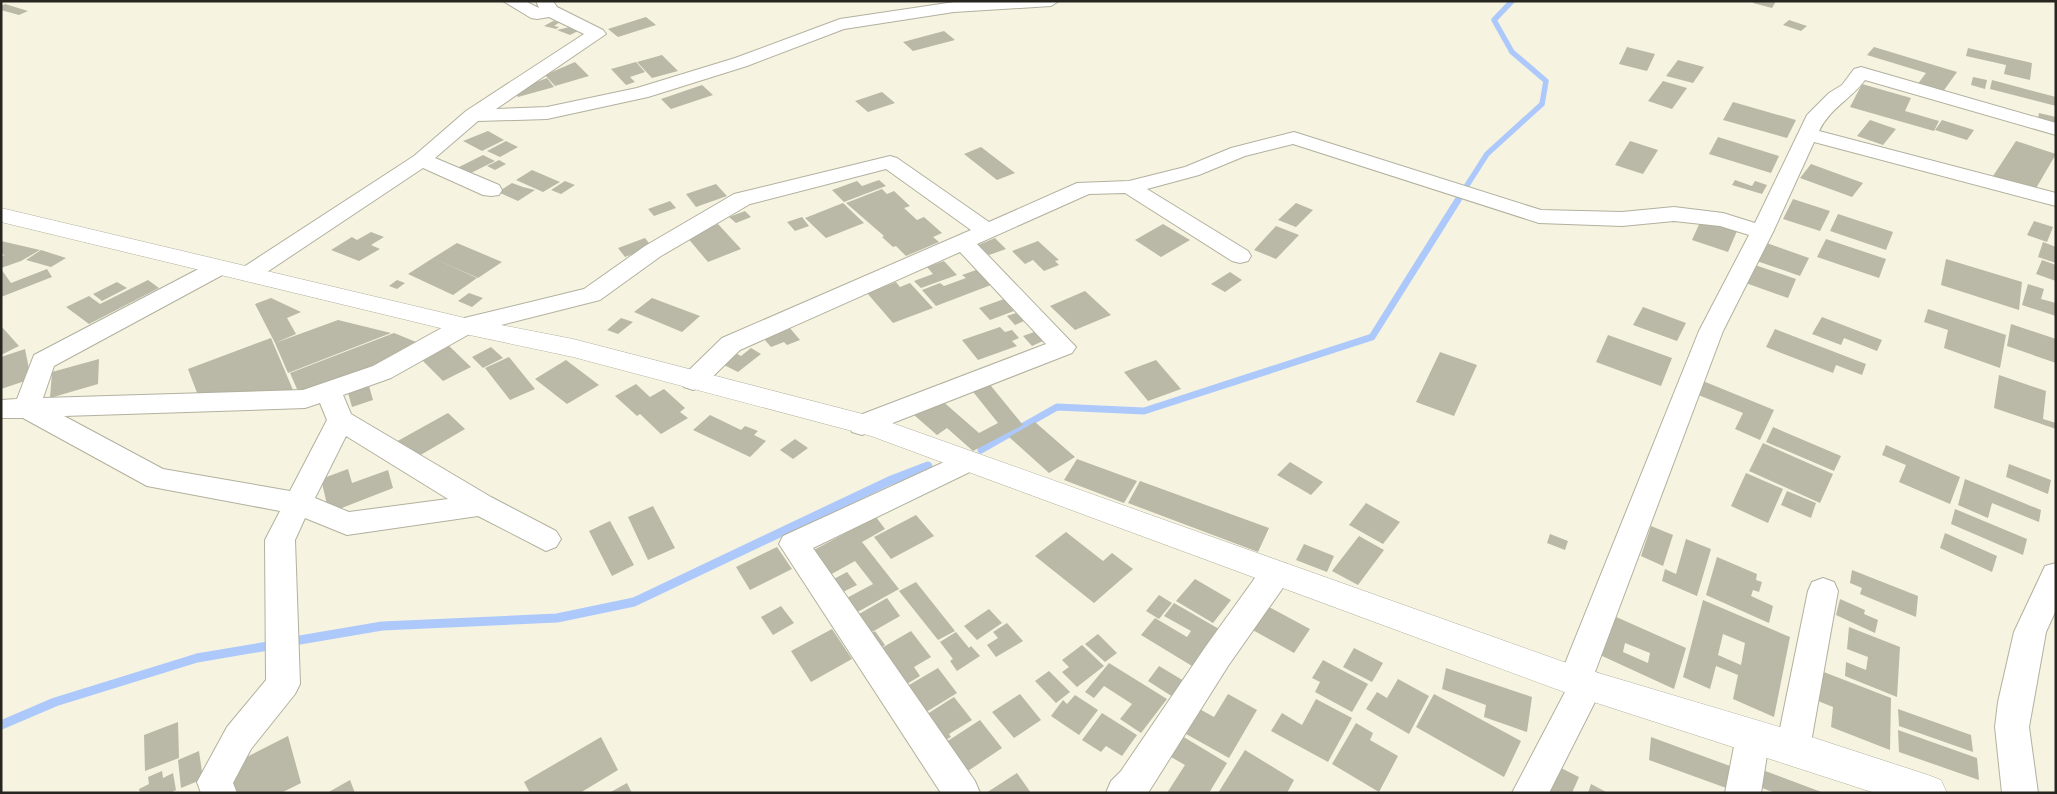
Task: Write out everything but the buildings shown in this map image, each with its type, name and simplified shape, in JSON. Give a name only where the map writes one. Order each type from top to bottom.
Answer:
[{"type":"street","points":[[250,273],[421,160],[473,115],[597,34],[548,6],[537,14],[511,1]]},
{"type":"street","points":[[473,115],[547,113],[641,93],[741,62],[840,24],[954,7],[1051,1]]},
{"type":"street","points":[[1530,793],[1581,683],[1711,331],[1762,232],[1817,114],[1836,97],[1850,89],[1861,73],[2056,129]]},
{"type":"street","points":[[1808,134],[2056,200]]},
{"type":"street","points":[[693,381],[731,344],[964,243],[1085,188],[1128,187],[1192,171],[1238,152],[1294,138],[1539,216],[1622,219],[1674,214],[1723,220],[1762,232]]},
{"type":"street","points":[[421,160],[490,190]]},
{"type":"street","points":[[14,409],[305,399],[382,372],[465,326],[592,295],[653,251],[742,199],[890,162],[988,232]]},
{"type":"street","points":[[1128,187],[1240,256]]},
{"type":"street","points":[[1,215],[218,268],[250,273],[465,326],[573,348],[862,425],[968,461],[1581,683],[1793,748],[1923,792]]},
{"type":"street","points":[[862,425],[1063,348],[964,243]]},
{"type":"street","points":[[14,409],[43,361],[218,268]]},
{"type":"street","points":[[328,391],[340,420],[481,505],[546,539]]},
{"type":"street","points":[[14,409],[157,479],[298,504],[347,524],[481,505]]},
{"type":"street","points":[[219,793],[215,782],[239,738],[283,684],[280,540],[340,420]]},
{"type":"street","points":[[962,793],[794,544],[968,461]]},
{"type":"street","points":[[1124,793],[1134,783],[1217,656],[1276,573]]},
{"type":"street","points":[[2020,793],[2012,727],[2015,702],[2030,632],[2056,575]]},
{"type":"street","points":[[1793,748],[1824,591]]},
{"type":"street","points":[[1743,793],[1753,736]]},
{"type":"waterway","points":[[1457,201],[1487,154],[1542,104],[1546,81],[1512,52],[1494,20],[1512,1]]},
{"type":"waterway","points":[[981,450],[1057,407],[1144,411],[1372,337],[1458,200]]},
{"type":"waterway","points":[[288,642],[382,626],[557,618],[634,602],[889,481],[928,466]]},
{"type":"waterway","points":[[1,725],[55,702],[197,658],[274,645]]}]
